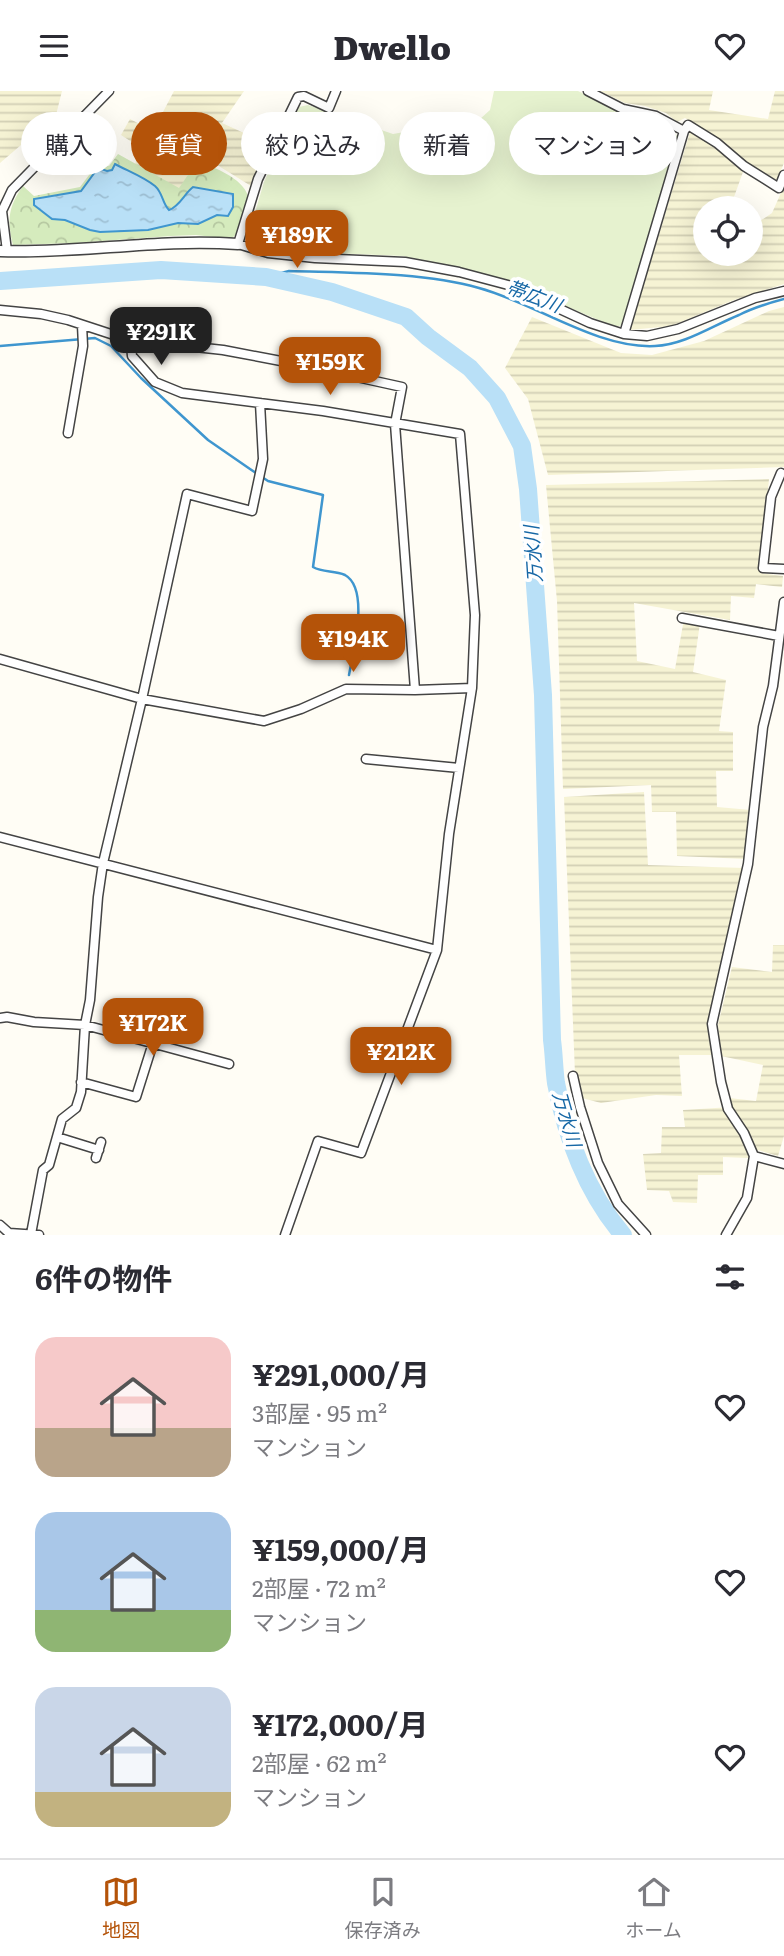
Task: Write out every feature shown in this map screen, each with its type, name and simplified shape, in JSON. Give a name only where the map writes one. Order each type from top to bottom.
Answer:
[{"type":"street","points":[[109,91],[12,190],[2,211],[3,251],[204,242],[238,244],[268,253],[315,258],[405,262],[460,272],[508,285],[590,323],[624,334],[647,336],[678,329],[755,299],[784,291]]},
{"type":"street","points":[[238,244],[257,179],[298,97],[304,96],[329,109],[336,91]]},
{"type":"street","points":[[588,91],[623,109],[656,116],[684,131]]},
{"type":"street","points":[[624,334],[688,125],[779,188],[784,175]]},
{"type":"street","points":[[0,310],[41,314],[123,338],[131,345],[177,345],[223,350],[402,387],[395,424],[415,690]]},
{"type":"street","points":[[68,433],[83,342],[82,327]]},
{"type":"street","points":[[131,345],[132,356],[155,382],[182,393],[323,411],[460,434],[475,615],[472,688],[449,834],[436,950],[361,1153],[318,1141],[285,1235]]},
{"type":"street","points":[[32,1234],[43,1170],[49,1165],[62,1119],[76,1108],[103,863],[187,494],[252,511],[262,469],[260,403]]},
{"type":"street","points":[[781,473],[771,497],[763,568],[784,569]]},
{"type":"street","points":[[726,1235],[747,1198],[754,1156],[744,1133],[728,1109],[712,1024],[748,864],[763,727],[773,686],[784,602]]},
{"type":"street","points":[[682,618],[779,636]]},
{"type":"street","points":[[0,659],[142,699],[264,722],[346,689],[472,688]]},
{"type":"street","points":[[366,759],[459,768]]},
{"type":"street","points":[[0,837],[436,950]]},
{"type":"street","points":[[0,1018],[85,1025],[229,1063]]},
{"type":"street","points":[[81,1081],[136,1097],[153,1043]]},
{"type":"street","points":[[573,1076],[598,1163],[618,1204],[646,1235]]},
{"type":"street","points":[[57,1136],[99,1150]]},
{"type":"street","points":[[754,1156],[784,1164]]},
{"type":"street","points":[[0,1225],[9,1233],[39,1235]]},
{"type":"shaded area","points":[[0,91],[62,91],[57,112],[21,112],[21,145],[0,163]]},
{"type":"shaded area","points":[[174,91],[244,91],[227,116],[227,112],[163,112]]},
{"type":"shaded area","points":[[600,91],[713,91],[709,110],[768,119],[775,91],[784,91],[784,163],[777,180],[746,164],[727,145],[685,118],[677,122],[677,112],[663,112],[625,103]]},
{"type":"shaded area","points":[[131,120],[131,142],[121,135]]},
{"type":"shaded area","points":[[227,125],[241,132],[241,175],[256,175],[251,186],[227,171]]},
{"type":"shaded area","points":[[690,132],[720,149],[743,172],[734,196],[693,196],[693,266],[763,266],[763,219],[772,213],[784,186],[784,284],[734,300],[671,326],[630,330],[677,175]]},
{"type":"shaded area","points":[[154,175],[188,175],[179,189]]},
{"type":"shaded area","points":[[784,307],[784,467],[548,475],[528,399],[505,368],[532,317],[621,353],[652,355],[704,341],[769,311]]},
{"type":"shaded area","points":[[769,479],[760,573],[783,576],[782,587],[756,584],[754,598],[731,596],[730,620],[634,603],[637,661],[675,669],[684,619],[700,623],[693,672],[726,680],[719,731],[733,732],[733,771],[716,771],[717,807],[751,810],[746,859],[677,856],[676,812],[652,812],[651,785],[563,789],[557,601],[546,485]]},
{"type":"shaded area","points":[[644,792],[648,865],[744,868],[708,1022],[712,1055],[679,1055],[682,1096],[656,1095],[601,1103],[582,1098],[575,1074],[564,797]]},
{"type":"shaded area","points":[[773,945],[784,945],[784,1136],[778,1156],[758,1150],[748,1158],[723,1157],[723,1175],[698,1175],[697,1203],[673,1202],[669,1191],[647,1190],[643,1154],[661,1153],[662,1127],[685,1127],[683,1110],[732,1107],[729,1098],[756,1101],[763,1065],[721,1056],[718,1025],[732,967],[772,972]]},
{"type":"green space","points":[[494,91],[578,91],[622,112],[509,112],[509,175],[669,175],[622,325],[615,327],[509,282],[464,269],[403,256],[307,252],[251,245],[248,236],[267,175],[385,175],[385,131],[399,133],[399,175],[495,175],[495,112],[488,112]]},
{"type":"green space","points":[[308,105],[329,112],[297,112],[299,107]]},
{"type":"green space","points":[[117,155],[131,161],[131,175],[156,175],[179,188],[188,175],[227,174],[234,179],[245,189],[248,196],[236,235],[230,239],[196,235],[13,245],[10,214],[23,186],[34,196],[80,187],[89,175],[117,175]]},
{"type":"water","points":[[117,165],[155,186],[169,210],[193,187],[233,194],[233,207],[228,216],[217,215],[198,224],[178,223],[148,230],[100,232],[65,220],[52,219],[34,205],[34,199],[81,191],[93,175],[117,175]]},
{"type":"waterway","name":"万水川","points":[[0,281],[161,270],[266,277],[332,292],[406,317],[470,368],[497,398],[522,446],[528,489],[543,695],[552,1040],[556,1083],[566,1124],[580,1163],[599,1201],[623,1235]]},
{"type":"waterway","name":"帯広川","points":[[266,277],[289,271],[336,272],[410,276],[457,283],[500,295],[589,333],[633,345],[655,346],[687,339],[750,310],[784,299]]},
{"type":"waterway","points":[[0,346],[95,338],[111,346],[141,378],[208,440],[250,469],[268,481],[323,495],[313,567],[345,575],[353,582],[357,593],[358,622],[349,675]]}]
